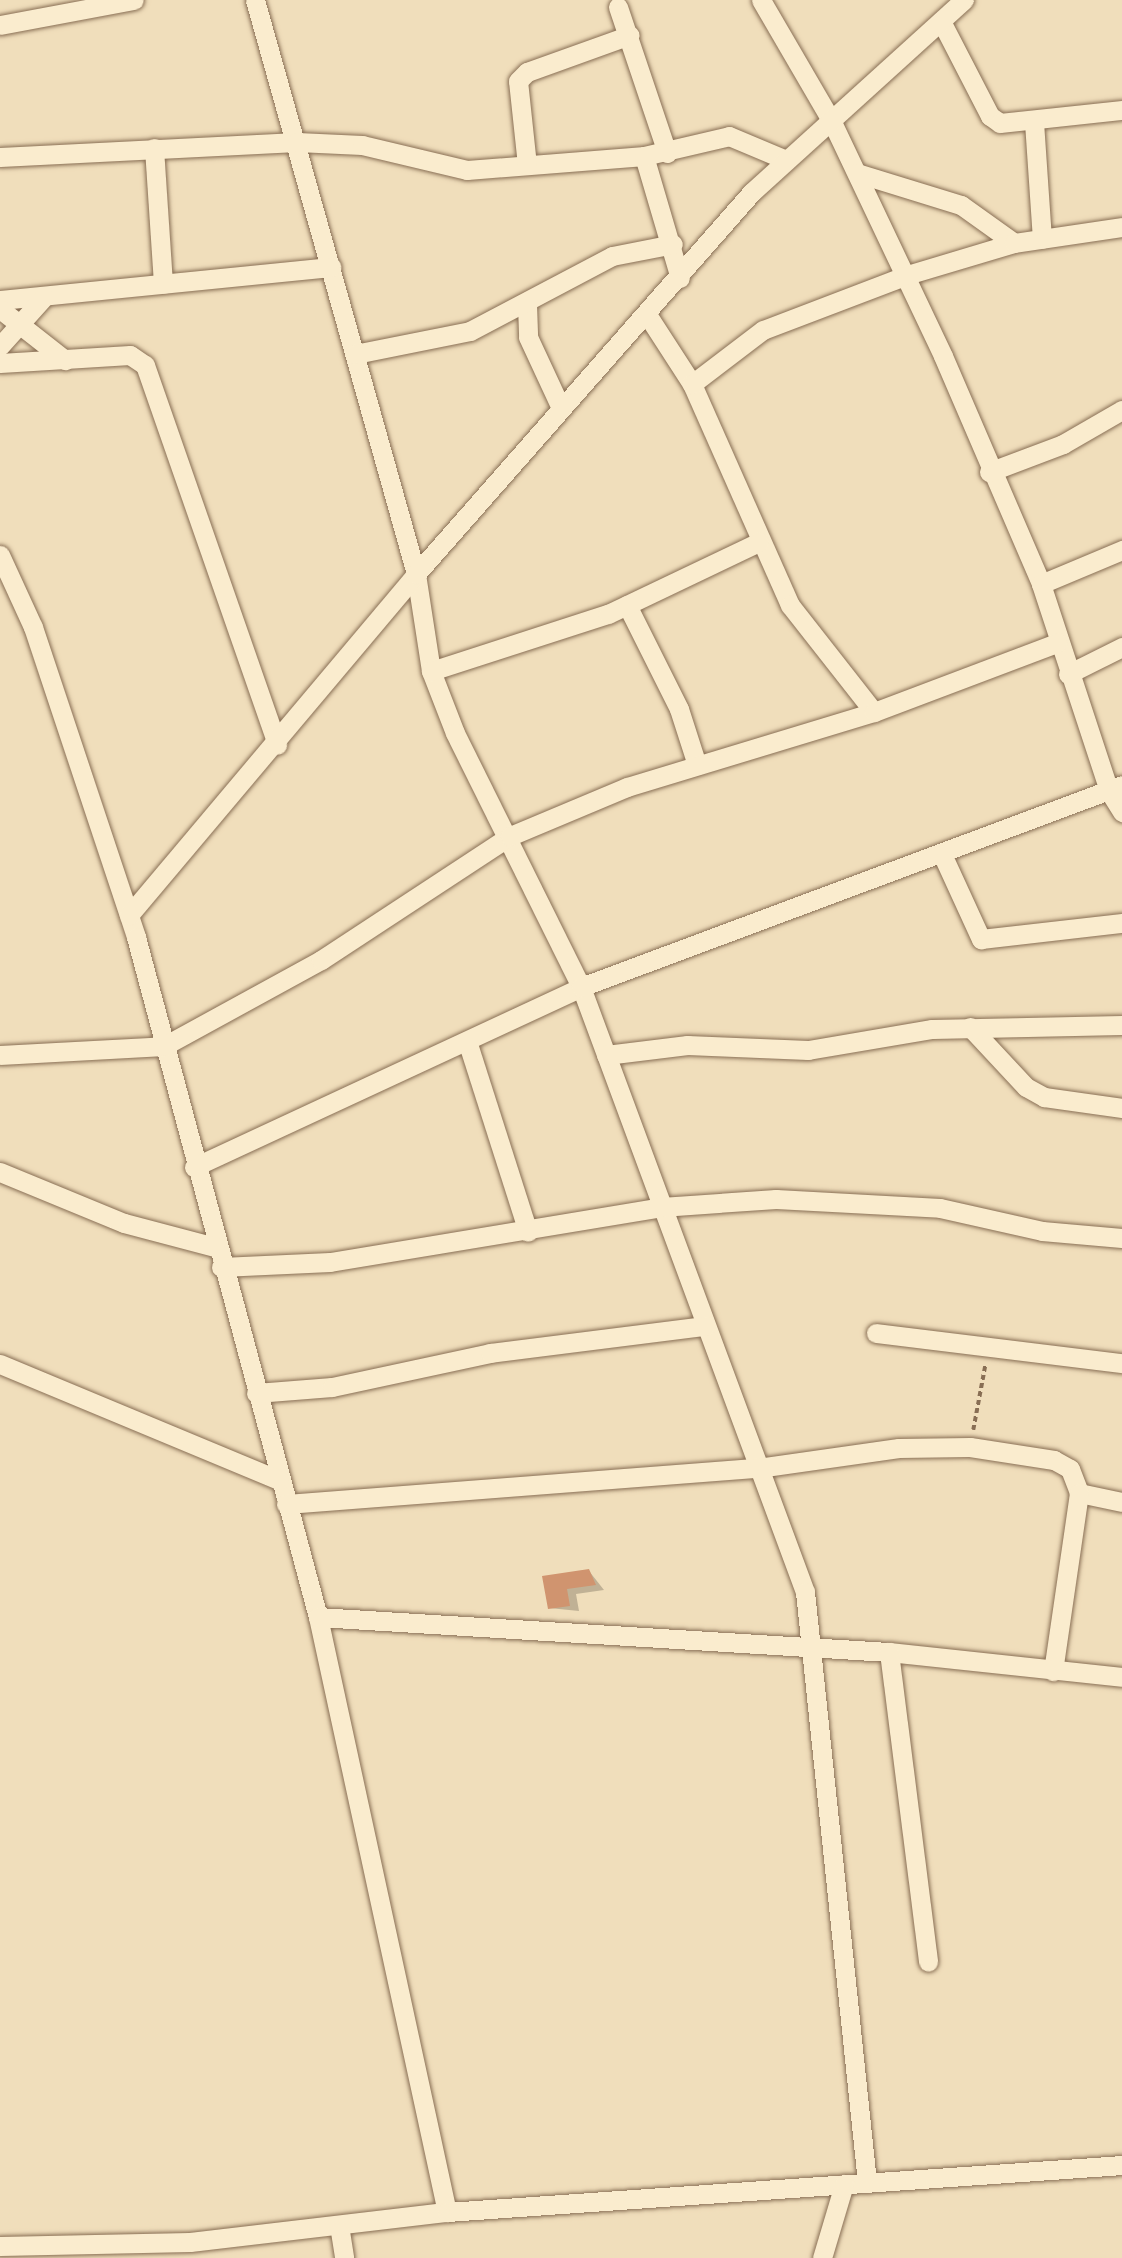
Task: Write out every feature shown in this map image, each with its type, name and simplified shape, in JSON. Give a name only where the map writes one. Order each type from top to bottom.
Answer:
[{"type":"street","points":[[0,25],[134,0]]},
{"type":"street","points":[[255,0],[416,574],[431,671],[460,744],[510,836],[580,987],[802,1583],[813,1650],[867,2182]]},
{"type":"street","points":[[761,0],[832,122],[907,275],[989,472],[1041,584],[1057,643],[1115,788],[1122,813]]},
{"type":"street","points":[[129,915],[277,745],[416,574],[561,408],[648,316],[786,160],[832,122],[964,0]]},
{"type":"street","points":[[618,7],[667,153]]},
{"type":"street","points":[[942,21],[990,116],[1000,123],[1034,122],[1122,110]]},
{"type":"street","points":[[527,165],[518,81],[527,72],[629,35]]},
{"type":"street","points":[[1034,122],[1042,239]]},
{"type":"street","points":[[0,157],[297,142],[362,145],[467,170],[644,156],[737,137],[786,160]]},
{"type":"street","points":[[154,148],[163,284]]},
{"type":"street","points":[[644,156],[673,244],[680,278]]},
{"type":"street","points":[[857,173],[961,205],[1014,243]]},
{"type":"street","points":[[692,384],[763,330],[907,275],[1014,243],[1122,227]]},
{"type":"street","points":[[355,354],[470,331],[527,304],[612,256],[673,244]]},
{"type":"street","points":[[0,300],[331,267]]},
{"type":"street","points":[[0,346],[44,297]]},
{"type":"street","points":[[527,304],[528,337],[561,408]]},
{"type":"street","points":[[0,309],[65,360]]},
{"type":"street","points":[[648,316],[692,384],[759,542],[790,605],[874,712]]},
{"type":"street","points":[[0,363],[130,355],[145,365],[277,745]]},
{"type":"street","points":[[989,472],[1063,444],[1122,410]]},
{"type":"street","points":[[431,671],[627,605],[759,542]]},
{"type":"street","points":[[1041,584],[1122,550]]},
{"type":"street","points":[[0,555],[33,627],[129,915],[220,1267],[318,1617],[447,2213]]},
{"type":"street","points":[[627,605],[679,709],[697,765]]},
{"type":"street","points":[[2,1059],[164,1046],[321,960],[510,836],[697,765],[874,712],[1057,643]]},
{"type":"street","points":[[1068,674],[1122,647]]},
{"type":"street","points":[[194,1167],[468,1044],[580,987],[1115,788]]},
{"type":"street","points":[[942,854],[981,939],[1122,923]]},
{"type":"street","points":[[606,1055],[687,1045],[808,1050],[900,1032],[970,1027],[1122,1025]]},
{"type":"street","points":[[970,1027],[1026,1087],[1044,1097],[1122,1108]]},
{"type":"street","points":[[468,1044],[528,1232]]},
{"type":"street","points":[[0,1172],[124,1223],[215,1247]]},
{"type":"street","points":[[220,1267],[330,1262],[528,1232],[661,1207],[776,1199],[882,1202],[1122,1238]]},
{"type":"street","points":[[256,1393],[345,1385],[490,1353],[705,1326]]},
{"type":"street","points":[[876,1333],[989,1343],[1122,1363]]},
{"type":"street","points":[[0,1364],[279,1480]]},
{"type":"street","points":[[286,1504],[758,1468],[899,1448],[970,1447],[1054,1460],[1070,1469],[1079,1493],[1053,1671]]},
{"type":"street","points":[[1079,1493],[1122,1502]]},
{"type":"street","points":[[318,1617],[813,1650],[888,1652],[1122,1677]]},
{"type":"street","points":[[888,1652],[928,1962]]},
{"type":"street","points":[[0,2246],[189,2250],[339,2225],[447,2213],[1122,2165]]},
{"type":"street","points":[[822,2258],[844,2184]]},
{"type":"street","points":[[339,2225],[344,2258]]},
{"type":"path","points":[[970,1447],[989,1343]]},
{"type":"building","points":[[589,1569],[596,1585],[567,1589],[570,1606],[548,1609],[542,1576]]}]
